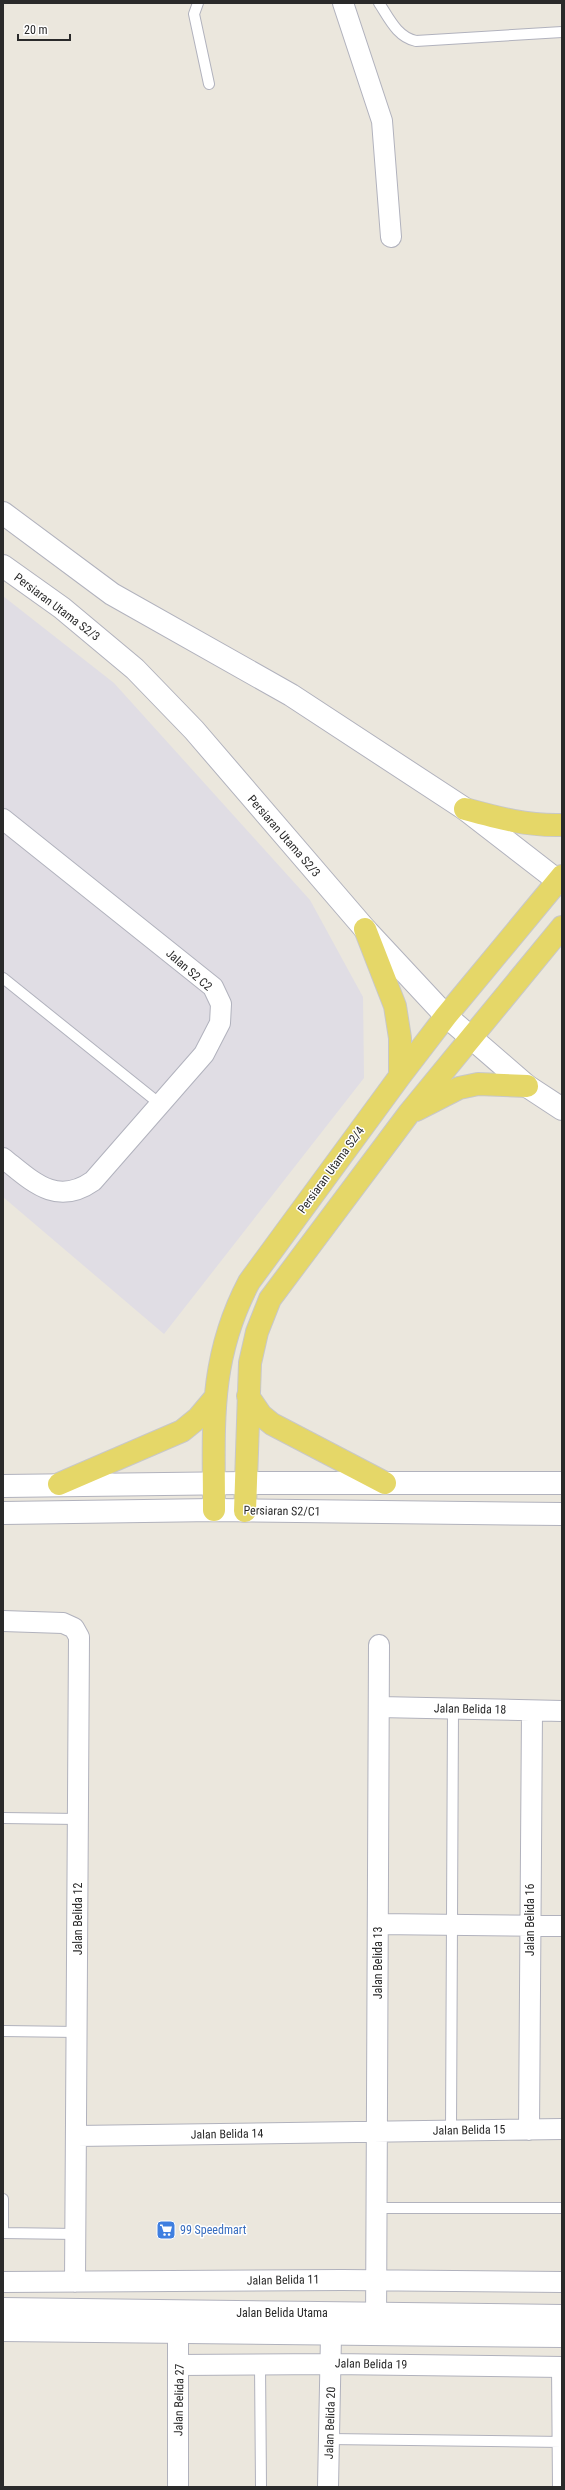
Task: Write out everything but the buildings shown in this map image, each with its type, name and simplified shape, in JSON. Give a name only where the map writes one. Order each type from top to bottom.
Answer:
[{"type":"main road","points":[[3,513],[112,594],[292,695],[465,809],[560,880]]},
{"type":"main road","name":"Persiaran Utama S2/3","points":[[3,566],[62,608],[135,669],[194,730],[365,929],[446,1016],[527,1086],[562,1109]]},
{"type":"main road","points":[[465,809],[516,823],[562,825]]},
{"type":"main road","name":"Persiaran Utama S2/4","points":[[214,1510],[214,1399],[221,1354],[235,1308],[249,1282],[400,1076],[446,1016],[560,880]]},
{"type":"main road","points":[[245,1511],[250,1363],[257,1332],[270,1299],[410,1112],[470,1037],[562,927]]},
{"type":"main road","points":[[365,929],[395,1006],[400,1038],[400,1076]]},
{"type":"main road","points":[[410,1112],[459,1088],[478,1084],[527,1086]]},
{"type":"main road","points":[[248,1396],[261,1415],[272,1424],[385,1483]]},
{"type":"main road","points":[[59,1484],[182,1431],[198,1418],[214,1399]]},
{"type":"main road","points":[[3,1486],[59,1484],[214,1483],[562,1483]]},
{"type":"main road","name":"Persiaran S2/C1","points":[[3,1513],[214,1510],[562,1514]]},
{"type":"main road","name":"Jalan Belida Utama","points":[[3,2309],[331,2335],[376,2324],[562,2336]]},
{"type":"main road","name":"Jalan Belida Utama","points":[[3,2330],[179,2323],[376,2324],[562,2316]]},
{"type":"street","points":[[343,3],[382,121],[391,237]]},
{"type":"street","name":"Jalan S2 C2","points":[[3,819],[213,988],[221,1004],[220,1024],[204,1054],[93,1181],[79,1191],[62,1193],[33,1182],[3,1158]]},
{"type":"street","name":"Jalan Belida 12","points":[[3,1621],[63,1623],[74,1628],[78,1637],[77,2136],[75,2282]]},
{"type":"street","name":"Jalan Belida 13","points":[[376,2324],[379,1645]]},
{"type":"street","name":"Jalan Belida 18","points":[[379,1707],[562,1711]]},
{"type":"street","name":"Jalan Belida 16","points":[[529,2130],[532,1711]]},
{"type":"street","points":[[378,1924],[562,1926]]},
{"type":"street","name":"Jalan Belida 15","points":[[377,2132],[562,2130]]},
{"type":"street","name":"Jalan Belida 14","points":[[77,2136],[377,2132]]},
{"type":"street","name":"Jalan Belida 11","points":[[3,2282],[376,2280],[562,2282]]},
{"type":"street","name":"Jalan Belida 27","points":[[178,2487],[179,2323]]},
{"type":"street","name":"Jalan Belida 20","points":[[328,2487],[332,2364],[331,2335]]},
{"type":"street","name":"Jalan Belida 19","points":[[179,2365],[332,2364],[560,2367]]},
{"type":"lane","points":[[198,3],[194,14],[209,84]]},
{"type":"lane","points":[[379,3],[397,30],[412,40],[562,32]]},
{"type":"lane","points":[[3,978],[160,1104]]},
{"type":"lane","points":[[451,2131],[452,1709]]},
{"type":"lane","points":[[3,1818],[78,1819]]},
{"type":"lane","points":[[3,2031],[77,2032]]},
{"type":"lane","points":[[3,2199],[3,2233],[76,2234]]},
{"type":"lane","points":[[376,2208],[562,2208]]},
{"type":"lane","points":[[260,2364],[261,2487]]},
{"type":"lane","points":[[558,2487],[560,2442],[560,2367]]},
{"type":"lane","points":[[329,2439],[560,2442]]},
{"type":"shaded area","points":[[3,596],[114,683],[310,900],[363,997],[364,1078],[164,1334],[3,1197]]},
{"type":"place","name":"99 Speedmart","points":[[166,2230]]}]
